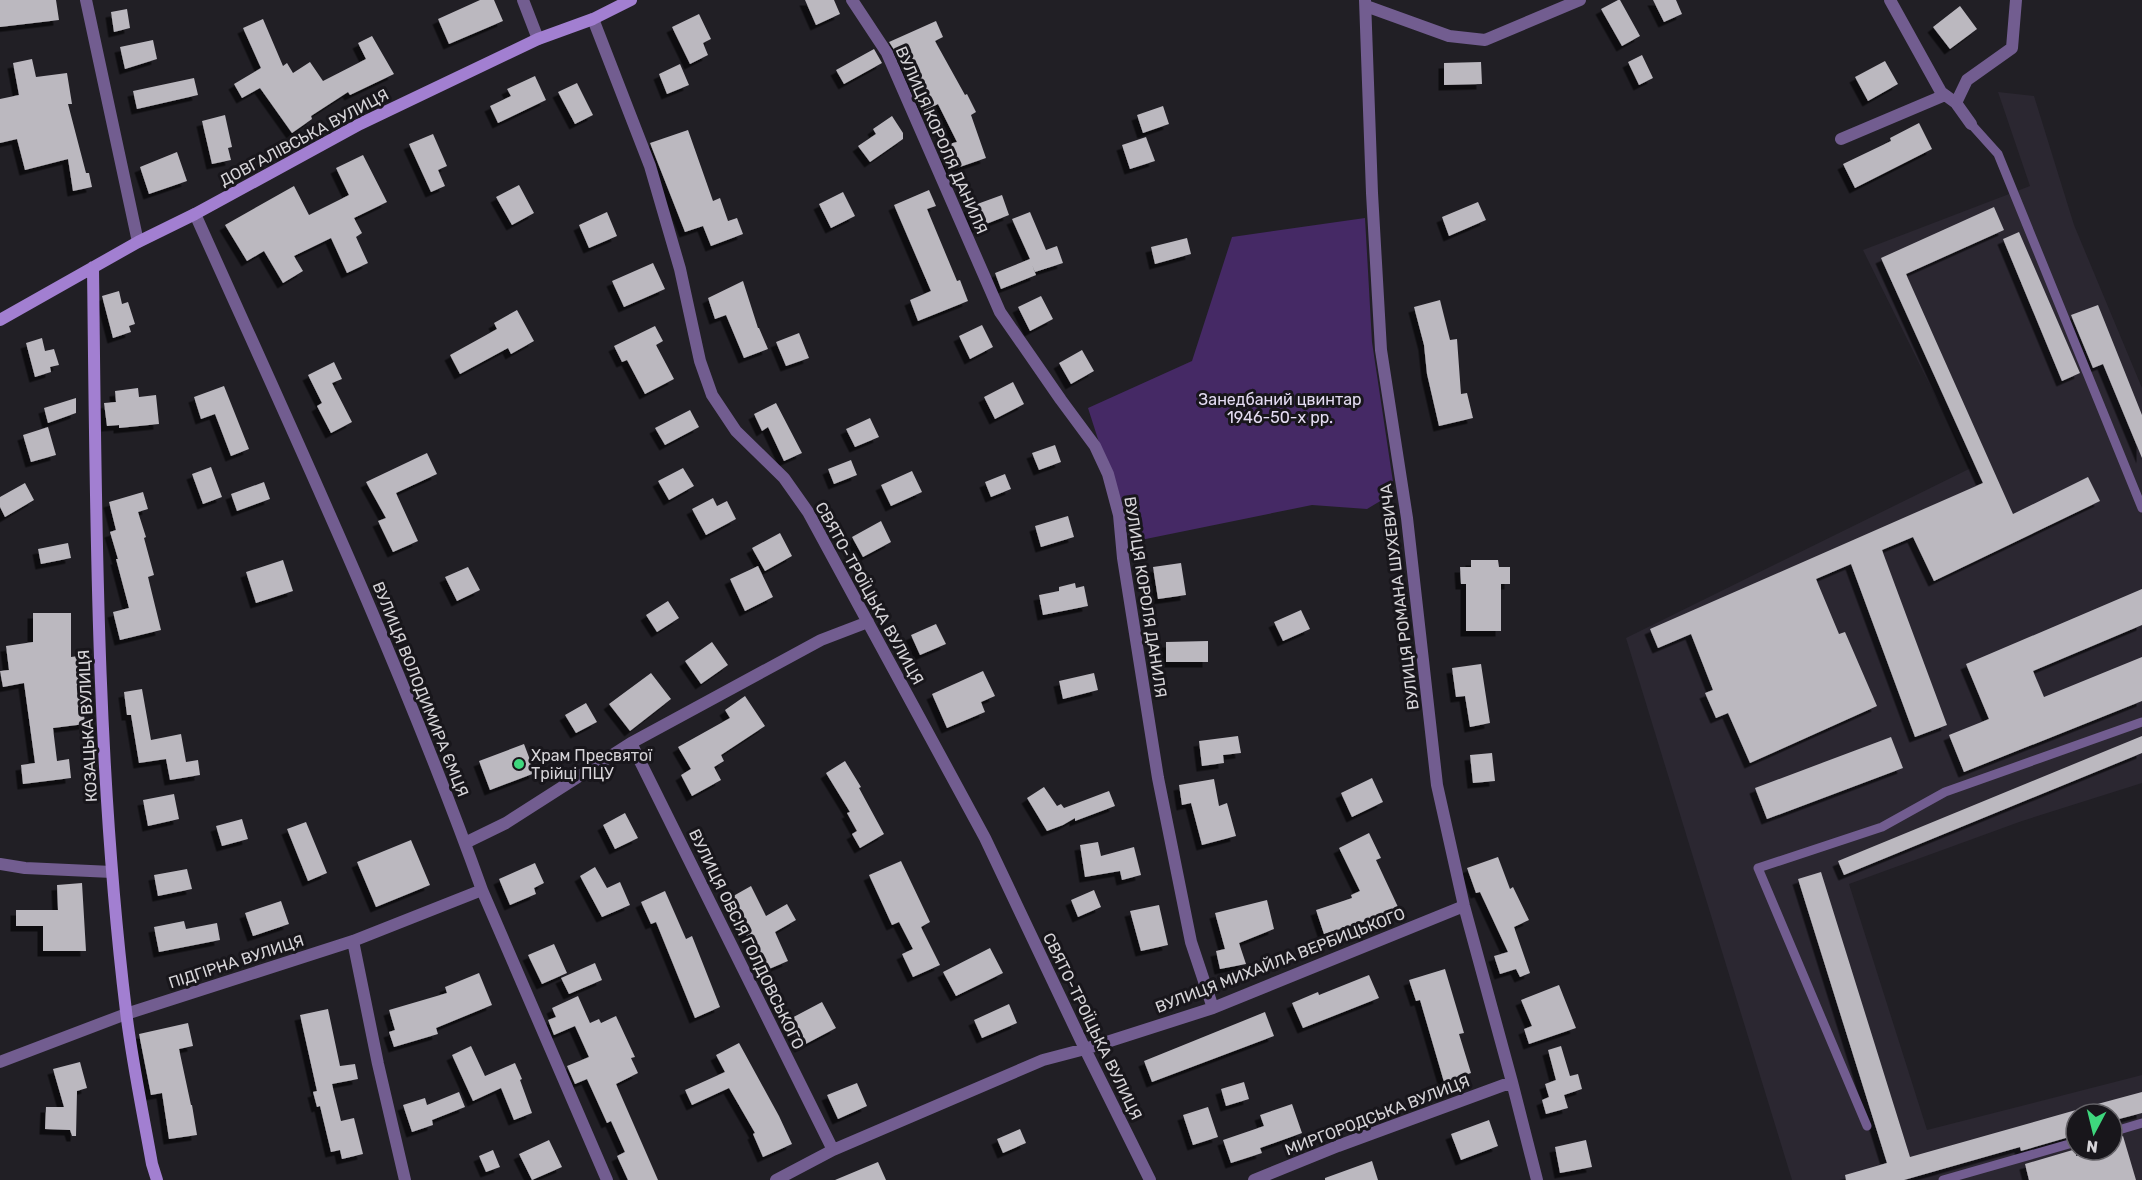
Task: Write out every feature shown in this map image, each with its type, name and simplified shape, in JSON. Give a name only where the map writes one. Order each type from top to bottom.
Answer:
[{"type":"street","points":[[86,0],[138,242]]},
{"type":"street","points":[[523,0],[538,39]]},
{"type":"street","name":"ДОВГАЛІВСЬКА ВУЛИЦЯ","points":[[0,320],[138,242],[195,214],[360,124],[538,39],[593,19],[632,0]]},
{"type":"street","name":"ВУЛИЦЯ КОРОЛЯ ДАНИЛЯ","points":[[852,0],[887,53],[1000,312],[1060,400],[1081,425],[1095,446],[1108,474],[1119,515],[1123,558],[1158,778],[1191,942],[1213,1008]]},
{"type":"street","points":[[1366,3],[1449,36],[1485,40],[1580,0]]},
{"type":"street","points":[[1890,0],[1941,92],[1956,103],[1971,124]]},
{"type":"street","points":[[1956,103],[1968,80],[2012,48],[2016,0]]},
{"type":"street","name":"ВУЛИЦЯ РОМАНА ШУХЕВИЧА","points":[[1366,3],[1372,193],[1382,350],[1407,518],[1437,785],[1464,906],[1537,1180]]},
{"type":"street","name":"СВЯТО-ТРОЇЦЬКА ВУЛИЦЯ","points":[[593,19],[650,166],[680,269],[700,362],[712,395],[736,431],[784,478],[808,513],[985,838],[1150,1180]]},
{"type":"street","points":[[1841,139],[1945,95]]},
{"type":"street","name":"ВУЛИЦЯ ВОЛОДИМИРА ЄМЦЯ","points":[[195,214],[357,577],[482,890],[607,1180]]},
{"type":"street","name":"КОЗАЦЬКА ВУЛИЦЯ","points":[[93,267],[102,731],[112,872],[126,1014],[152,1164],[157,1180]]},
{"type":"street","points":[[465,843],[506,823],[631,743],[822,640],[868,622]]},
{"type":"street","name":"ВУЛИЦЯ ОВСІЯ ГОЛДОВСЬКОГО","points":[[631,743],[833,1150]]},
{"type":"street","points":[[0,864],[25,868],[112,872]]},
{"type":"street","name":"ПІДГІРНА ВУЛИЦЯ","points":[[0,1062],[126,1014],[353,941],[482,890]]},
{"type":"street","name":"ВУЛИЦЯ МИХАЙЛА ВЕРБИЦЬКОГО","points":[[776,1180],[833,1150],[1043,1060],[1213,1008],[1464,906]]},
{"type":"street","points":[[353,941],[405,1180]]},
{"type":"street","name":"МИРГОРОДСЬКА ВУЛИЦЯ","points":[[1254,1180],[1338,1146],[1512,1082]]},
{"type":"lane","points":[[1971,124],[1998,154],[2142,508]]},
{"type":"lane","points":[[1867,1126],[1758,868],[1882,826],[1945,792],[2142,722]]},
{"type":"lane","points":[[2124,1128],[2142,1123]]},
{"type":"lane","points":[[1943,1180],[2064,1145]]},
{"type":"shaded area","points":[[1998,92],[2034,96],[2074,225],[2142,388],[2142,783],[2022,821],[1849,884],[1927,1130],[2142,1075],[2142,1180],[1792,1180],[1626,638],[1971,468],[1863,250],[2030,186]]},
{"type":"green space","name":"Занедбаний цвинтар 1946-50-х рр.","points":[[1365,218],[1372,342],[1393,482],[1387,497],[1367,509],[1312,505],[1131,542],[1088,408],[1192,361],[1232,237]]},
{"type":"building","points":[[0,0],[56,0],[59,20],[0,27]]},
{"type":"building","points":[[480,0],[494,0],[503,21],[449,44],[438,19]]},
{"type":"building","points":[[805,0],[834,0],[840,14],[816,25]]},
{"type":"building","points":[[1618,0],[1640,36],[1622,46],[1601,9]]},
{"type":"building","points":[[1653,0],[1676,0],[1682,14],[1664,22]]},
{"type":"building","points":[[1960,6],[1977,29],[1950,49],[1933,27]]},
{"type":"building","points":[[127,9],[130,28],[114,32],[111,12]]},
{"type":"building","points":[[699,14],[711,39],[703,43],[708,55],[690,64],[672,27]]},
{"type":"building","points":[[263,19],[283,66],[287,63],[293,73],[310,62],[323,81],[366,59],[358,43],[372,36],[394,74],[350,95],[348,92],[311,116],[312,119],[292,133],[260,88],[242,98],[234,84],[261,68],[243,28]]},
{"type":"building","points":[[936,21],[943,37],[935,41],[976,112],[971,115],[986,158],[951,170],[945,152],[951,150],[949,144],[957,142],[938,104],[924,111],[902,56],[897,54],[889,42]]},
{"type":"building","points":[[153,40],[157,59],[125,69],[120,47]]},
{"type":"building","points":[[874,49],[882,63],[844,84],[836,70]]},
{"type":"building","points":[[1642,55],[1653,78],[1639,85],[1628,62]]},
{"type":"building","points":[[32,59],[36,77],[67,73],[72,104],[68,104],[86,173],[89,173],[92,187],[73,191],[68,159],[25,170],[17,139],[0,143],[0,99],[19,95],[13,63]]},
{"type":"building","points":[[1885,61],[1898,84],[1868,101],[1855,77]]},
{"type":"building","points":[[1481,62],[1482,84],[1444,85],[1444,63]]},
{"type":"building","points":[[680,64],[689,85],[667,94],[659,74]]},
{"type":"building","points":[[535,76],[546,100],[498,123],[490,106],[511,96],[507,89]]},
{"type":"building","points":[[194,78],[198,95],[137,109],[133,91]]},
{"type":"building","points":[[577,83],[593,115],[575,124],[558,92]]},
{"type":"building","points":[[1163,106],[1169,124],[1143,133],[1137,115]]},
{"type":"building","points":[[225,115],[232,147],[228,148],[231,160],[212,164],[202,121]]},
{"type":"building","points":[[892,116],[903,133],[903,139],[870,162],[858,146],[876,134],[873,129]]},
{"type":"building","points":[[1919,123],[1932,149],[1855,188],[1843,164],[1891,141],[1890,138]]},
{"type":"building","points":[[688,130],[713,201],[720,198],[728,221],[737,218],[743,234],[711,246],[703,226],[685,232],[650,143]]},
{"type":"building","points":[[433,134],[447,166],[438,170],[445,186],[431,192],[409,144]]},
{"type":"building","points":[[1146,137],[1155,161],[1130,169],[1122,145]]},
{"type":"building","points":[[177,152],[187,181],[149,194],[140,167]]},
{"type":"building","points":[[363,155],[387,202],[354,218],[362,233],[356,237],[368,263],[347,273],[331,238],[294,256],[303,271],[283,283],[264,251],[247,261],[225,225],[294,186],[309,215],[349,195],[336,168]]},
{"type":"building","points":[[519,185],[534,213],[512,225],[496,197]]},
{"type":"building","points":[[929,190],[936,206],[927,209],[957,281],[960,280],[968,301],[918,321],[910,300],[931,291],[894,205]]},
{"type":"building","points":[[843,192],[855,216],[831,228],[819,204]]},
{"type":"building","points":[[1002,195],[1009,215],[976,228],[969,207]]},
{"type":"building","points":[[1478,202],[1486,220],[1449,236],[1442,217]]},
{"type":"building","points":[[1994,207],[2004,230],[1906,274],[2013,514],[2088,477],[2100,501],[1934,581],[1913,537],[1882,550],[1947,725],[1915,737],[1851,564],[1816,579],[1839,634],[1845,632],[1877,706],[1750,763],[1728,713],[1716,718],[1705,693],[1713,690],[1691,634],[1658,648],[1650,629],[1983,483],[1881,258]]},
{"type":"building","points":[[607,212],[617,236],[589,248],[579,225]]},
{"type":"building","points":[[1030,212],[1046,250],[1057,246],[1063,263],[1035,272],[1032,265],[1036,275],[1001,289],[995,273],[1030,259],[1012,219]]},
{"type":"building","points":[[2019,232],[2080,373],[2062,381],[2003,239]]},
{"type":"building","points":[[1187,238],[1191,254],[1155,264],[1151,247]]},
{"type":"building","points":[[653,263],[665,289],[624,307],[612,281]]},
{"type":"building","points":[[743,281],[758,328],[768,349],[744,358],[726,315],[715,319],[708,298]]},
{"type":"building","points":[[119,291],[122,304],[128,302],[135,324],[129,326],[131,332],[113,338],[102,296]]},
{"type":"building","points":[[1041,296],[1053,319],[1030,331],[1018,307]]},
{"type":"building","points":[[1440,300],[1450,340],[1457,339],[1461,394],[1467,393],[1473,418],[1439,426],[1427,374],[1424,345],[1414,307]]},
{"type":"building","points":[[2098,305],[2142,415],[2142,458],[2103,364],[2093,368],[2071,315]]},
{"type":"building","points":[[517,310],[534,341],[511,354],[508,348],[460,374],[450,355],[497,329],[494,323]]},
{"type":"building","points":[[982,325],[993,347],[970,359],[959,336]]},
{"type":"building","points":[[655,326],[663,341],[656,345],[674,379],[645,394],[627,360],[622,362],[614,346]]},
{"type":"building","points":[[799,333],[809,358],[786,366],[776,342]]},
{"type":"building","points":[[42,338],[45,351],[54,349],[59,365],[50,367],[51,372],[35,377],[26,343]]},
{"type":"building","points":[[1082,350],[1094,371],[1071,384],[1059,363]]},
{"type":"building","points":[[334,362],[342,379],[332,383],[352,422],[331,433],[317,406],[322,403],[308,375]]},
{"type":"building","points":[[1013,382],[1024,404],[995,419],[984,397]]},
{"type":"building","points":[[224,386],[249,449],[231,456],[215,414],[201,419],[194,397]]},
{"type":"building","points":[[138,388],[139,397],[156,395],[159,424],[119,428],[119,425],[107,426],[104,403],[116,402],[115,391]]},
{"type":"building","points":[[76,398],[76,413],[48,423],[44,408]]},
{"type":"building","points":[[776,403],[802,453],[784,461],[768,427],[762,431],[754,414]]},
{"type":"building","points":[[690,410],[699,427],[665,445],[655,428]]},
{"type":"building","points":[[870,418],[879,437],[855,447],[846,429]]},
{"type":"building","points":[[48,427],[56,455],[31,462],[23,435]]},
{"type":"building","points":[[1055,445],[1061,462],[1039,470],[1032,453]]},
{"type":"building","points":[[427,453],[437,474],[396,493],[418,541],[393,552],[378,521],[386,518],[366,482]]},
{"type":"building","points":[[851,460],[857,475],[834,484],[828,469]]},
{"type":"building","points":[[211,467],[222,497],[203,504],[192,474]]},
{"type":"building","points":[[683,468],[694,486],[669,500],[658,481]]},
{"type":"building","points":[[912,471],[922,492],[891,506],[881,485]]},
{"type":"building","points":[[1005,474],[1011,489],[991,497],[985,482]]},
{"type":"building","points":[[264,482],[270,499],[237,511],[231,494]]},
{"type":"building","points":[[25,483],[34,500],[5,517],[0,507],[0,497]]},
{"type":"building","points":[[143,492],[148,509],[138,512],[154,575],[148,577],[161,630],[120,640],[113,612],[129,608],[110,532],[116,530],[109,502]]},
{"type":"building","points":[[713,498],[717,506],[727,501],[736,519],[706,535],[692,509]]},
{"type":"building","points":[[1068,516],[1074,537],[1041,547],[1035,526]]},
{"type":"building","points":[[881,521],[891,542],[863,557],[852,537]]},
{"type":"building","points":[[780,533],[792,556],[765,571],[752,548]]},
{"type":"building","points":[[68,543],[71,558],[41,564],[38,549]]},
{"type":"building","points":[[283,560],[293,591],[256,603],[246,572]]},
{"type":"building","points":[[1471,560],[1498,560],[1499,567],[1510,567],[1510,584],[1501,584],[1501,631],[1466,631],[1466,584],[1461,584],[1460,567],[1471,567]]},
{"type":"building","points":[[1181,563],[1186,595],[1158,599],[1153,567]]},
{"type":"building","points":[[758,566],[773,597],[745,611],[730,579]]},
{"type":"building","points":[[468,567],[480,590],[457,601],[445,577]]},
{"type":"building","points":[[1075,583],[1076,588],[1084,586],[1088,606],[1043,615],[1039,595],[1059,591],[1059,587]]},
{"type":"building","points":[[2142,589],[2142,625],[2033,671],[2044,697],[2142,657],[2142,701],[1964,772],[1949,735],[1989,719],[1966,664]]},
{"type":"building","points":[[668,601],[679,618],[657,632],[646,615]]},
{"type":"building","points":[[1301,610],[1310,629],[1283,641],[1274,622]]},
{"type":"building","points":[[33,613],[71,613],[71,657],[78,656],[85,724],[53,728],[57,761],[69,759],[71,778],[23,784],[21,765],[35,763],[24,683],[3,687],[0,671],[9,670],[6,646],[33,642]]},
{"type":"building","points":[[936,624],[946,644],[920,655],[911,635]]},
{"type":"building","points":[[1208,641],[1208,662],[1166,662],[1166,642]]},
{"type":"building","points":[[712,642],[728,665],[701,684],[685,661]]},
{"type":"building","points":[[1481,664],[1490,723],[1470,727],[1465,696],[1456,697],[1452,668]]},
{"type":"building","points":[[983,671],[995,696],[981,702],[985,712],[947,728],[932,694]]},
{"type":"building","points":[[651,673],[671,699],[630,731],[609,704]]},
{"type":"building","points":[[1094,673],[1098,690],[1063,699],[1059,681]]},
{"type":"building","points":[[142,689],[151,740],[181,734],[186,762],[198,760],[200,775],[170,780],[166,759],[139,763],[131,715],[127,715],[124,692]]},
{"type":"building","points":[[745,696],[765,726],[721,755],[724,761],[714,767],[721,780],[692,796],[681,775],[691,769],[678,747],[730,718],[725,710]]},
{"type":"building","points":[[586,703],[597,722],[576,733],[565,715]]},
{"type":"building","points":[[1238,736],[1241,753],[1223,755],[1224,763],[1202,766],[1199,741]]},
{"type":"building","points":[[2142,736],[2142,753],[1844,875],[1838,861]]},
{"type":"building","points":[[1891,737],[1903,768],[1767,819],[1755,788]]},
{"type":"building","points":[[524,744],[535,773],[490,790],[479,761]]},
{"type":"building","points":[[1492,753],[1495,781],[1473,783],[1470,755]]},
{"type":"building","points":[[845,761],[861,787],[859,788],[884,834],[860,848],[852,834],[857,831],[847,813],[850,812],[826,773]]},
{"type":"building","points":[[1372,778],[1383,802],[1352,817],[1341,793]]},
{"type":"building","points":[[1214,779],[1219,806],[1227,803],[1236,836],[1202,845],[1191,803],[1182,805],[1179,785]]},
{"type":"building","points":[[1044,787],[1057,806],[1061,804],[1064,808],[1109,791],[1115,806],[1075,821],[1075,818],[1047,831],[1027,798]]},
{"type":"building","points":[[174,794],[179,819],[148,826],[143,800]]},
{"type":"building","points":[[625,813],[638,838],[615,849],[603,825]]},
{"type":"building","points":[[242,819],[248,839],[222,846],[216,826]]},
{"type":"building","points":[[306,822],[327,873],[308,881],[287,829]]},
{"type":"building","points":[[1369,833],[1381,858],[1376,860],[1398,907],[1363,922],[1324,934],[1316,910],[1352,898],[1351,895],[1360,891],[1339,848]]},
{"type":"building","points":[[411,840],[430,885],[376,907],[357,862]]},
{"type":"building","points":[[1098,842],[1101,856],[1134,847],[1141,875],[1122,880],[1120,871],[1085,877],[1080,845]]},
{"type":"building","points":[[1498,857],[1510,889],[1513,887],[1529,920],[1514,927],[1530,973],[1520,977],[1516,969],[1500,974],[1494,956],[1508,952],[1480,892],[1476,893],[1467,868]]},
{"type":"building","points":[[901,861],[930,922],[921,927],[940,965],[913,977],[902,954],[913,949],[899,922],[892,925],[869,875]]},
{"type":"building","points":[[535,863],[544,883],[534,888],[536,894],[510,905],[499,879]]},
{"type":"building","points":[[595,867],[607,888],[620,882],[630,905],[602,917],[580,876]]},
{"type":"building","points":[[187,869],[192,889],[158,896],[154,875]]},
{"type":"building","points":[[1821,872],[1910,1157],[2064,1113],[2064,1138],[2021,1151],[2020,1147],[1904,1180],[1846,1180],[1845,1175],[1887,1163],[1798,879]]},
{"type":"building","points":[[82,883],[86,951],[43,951],[43,926],[16,926],[16,910],[58,910],[57,885]]},
{"type":"building","points":[[751,886],[766,916],[787,904],[796,920],[775,932],[788,961],[762,972],[753,948],[728,899]]},
{"type":"building","points":[[1094,890],[1101,907],[1078,917],[1071,900]]},
{"type":"building","points":[[665,891],[686,939],[692,936],[720,1007],[695,1018],[656,922],[651,924],[641,902]]},
{"type":"building","points":[[1267,900],[1274,929],[1239,943],[1246,964],[1220,969],[1216,951],[1225,949],[1215,913]]},
{"type":"building","points":[[281,901],[289,924],[253,936],[245,913]]},
{"type":"building","points":[[1159,905],[1168,945],[1141,951],[1130,911]]},
{"type":"building","points":[[184,921],[186,929],[217,923],[220,940],[159,952],[154,927]]},
{"type":"building","points":[[554,944],[567,973],[542,984],[528,955]]},
{"type":"building","points":[[990,948],[1003,973],[956,996],[943,972]]},
{"type":"building","points":[[595,963],[602,980],[569,994],[561,978]]},
{"type":"building","points":[[1445,969],[1464,1033],[1459,1034],[1471,1073],[1444,1082],[1420,1000],[1416,1001],[1409,980]]},
{"type":"building","points":[[479,973],[492,1005],[436,1028],[438,1034],[394,1047],[389,1032],[395,1030],[389,1010],[447,993],[445,987]]},
{"type":"building","points":[[1369,975],[1379,998],[1303,1028],[1292,1003]]},
{"type":"building","points":[[1559,985],[1576,1028],[1529,1044],[1524,1029],[1532,1026],[1521,1000]]},
{"type":"building","points":[[578,996],[590,1023],[599,1019],[601,1023],[616,1016],[635,1057],[631,1058],[638,1073],[616,1084],[658,1180],[628,1180],[617,1156],[625,1152],[611,1121],[607,1123],[587,1079],[575,1084],[567,1066],[589,1057],[575,1026],[554,1035],[548,1020],[556,1017],[552,1008]]},
{"type":"building","points":[[822,1002],[836,1028],[800,1047],[786,1021]]},
{"type":"building","points":[[1009,1004],[1017,1023],[982,1038],[974,1020]]},
{"type":"building","points":[[328,1009],[340,1066],[355,1064],[358,1079],[332,1084],[341,1121],[354,1118],[363,1154],[342,1159],[340,1150],[331,1152],[320,1106],[317,1107],[313,1092],[317,1091],[300,1015]]},
{"type":"building","points":[[1265,1012],[1274,1036],[1152,1082],[1144,1061]]},
{"type":"building","points":[[188,1023],[193,1046],[179,1049],[197,1135],[169,1139],[162,1093],[151,1095],[139,1034]]},
{"type":"building","points":[[739,1043],[792,1144],[763,1157],[753,1134],[755,1133],[729,1088],[692,1105],[685,1090],[725,1072],[716,1055]]},
{"type":"building","points":[[471,1046],[485,1076],[515,1063],[532,1113],[514,1120],[501,1088],[473,1101],[452,1055]]},
{"type":"building","points":[[1561,1046],[1570,1076],[1578,1074],[1582,1089],[1564,1095],[1568,1108],[1546,1114],[1542,1100],[1549,1097],[1545,1084],[1556,1080],[1548,1050]]},
{"type":"building","points":[[80,1062],[87,1088],[77,1091],[76,1136],[72,1136],[70,1130],[45,1129],[46,1107],[64,1107],[53,1069]]},
{"type":"building","points":[[1244,1082],[1249,1099],[1226,1106],[1221,1089]]},
{"type":"building","points":[[857,1083],[867,1106],[838,1119],[827,1095]]},
{"type":"building","points":[[459,1092],[465,1107],[432,1120],[433,1125],[412,1132],[403,1105],[425,1098],[427,1105]]},
{"type":"building","points":[[2142,1092],[2142,1113],[2124,1118],[2124,1102],[2105,1102]]},
{"type":"building","points":[[1292,1104],[1302,1133],[1260,1148],[1262,1153],[1231,1163],[1223,1140],[1264,1126],[1260,1115]]},
{"type":"building","points":[[1208,1107],[1218,1137],[1193,1145],[1183,1115]]},
{"type":"building","points":[[1489,1120],[1498,1146],[1461,1160],[1451,1134]]},
{"type":"building","points":[[1020,1129],[1026,1143],[1003,1153],[997,1139]]},
{"type":"building","points":[[2124,1139],[2136,1180],[2029,1180],[2025,1164],[2064,1153],[2064,1162],[2124,1162]]},
{"type":"building","points":[[549,1140],[562,1167],[532,1180],[519,1154]]},
{"type":"building","points":[[1586,1140],[1592,1167],[1560,1173],[1555,1147]]},
{"type":"building","points":[[493,1150],[500,1167],[486,1172],[479,1156]]},
{"type":"building","points":[[1372,1161],[1378,1180],[1325,1180],[1325,1178]]},
{"type":"building","points":[[878,1162],[886,1180],[835,1180]]},
{"type":"place","name":"Храм Пресвятої Трійці ПЦУ","points":[[519,764]]}]
